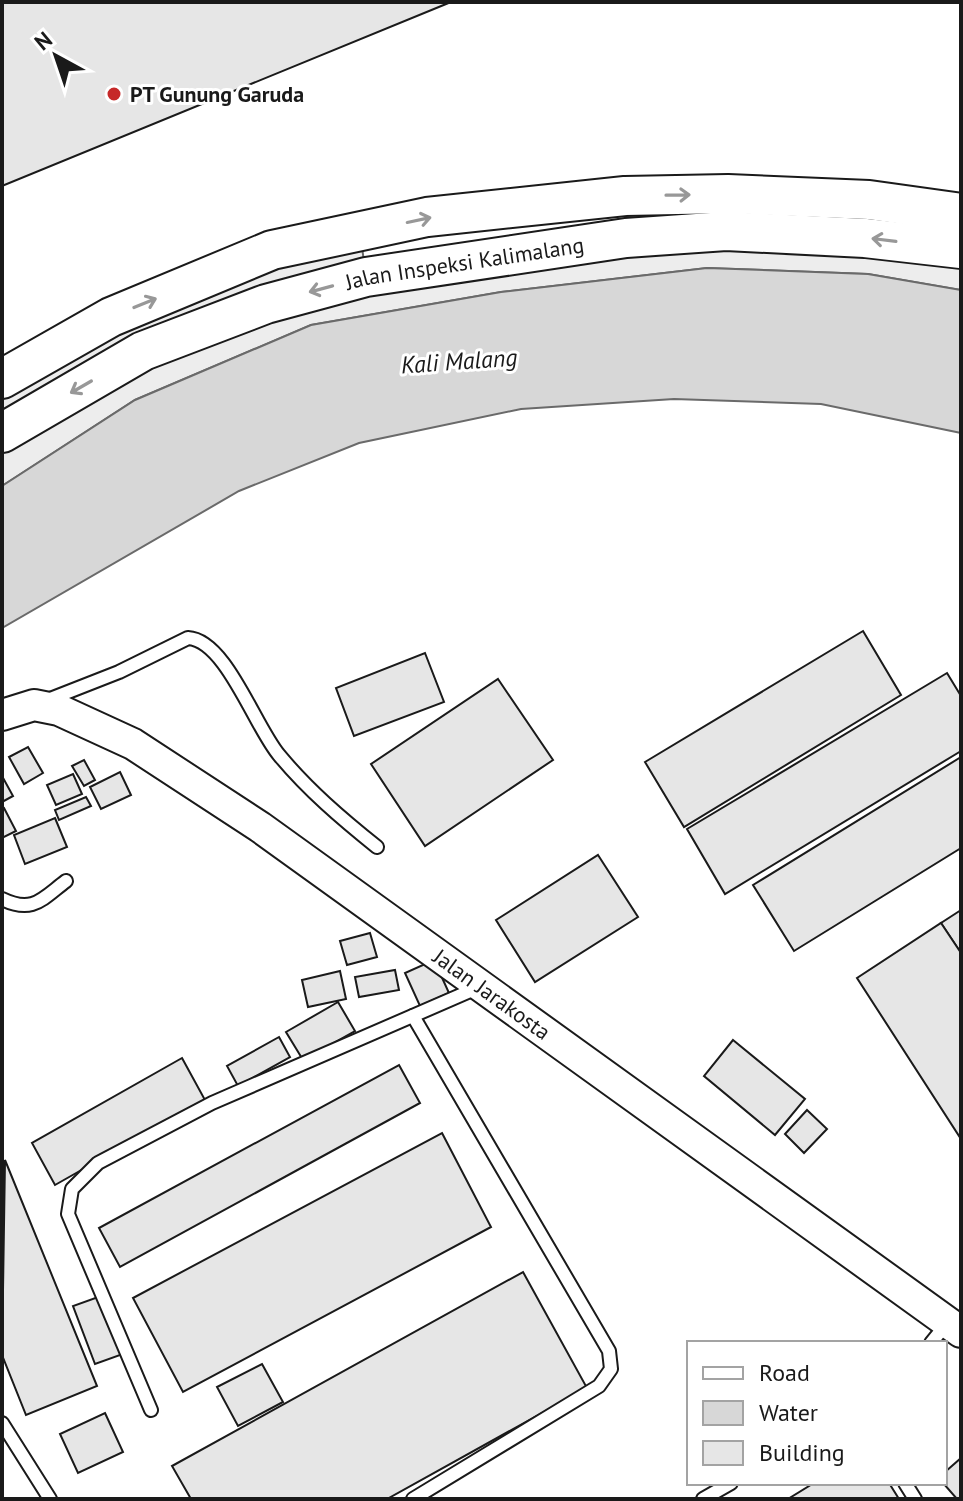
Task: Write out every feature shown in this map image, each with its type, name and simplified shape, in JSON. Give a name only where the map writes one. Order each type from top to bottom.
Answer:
[{"type":"main road","name":"Jalan Inspeksi Kalimalang","points":[[2,379],[111,317],[272,250],[427,217],[625,196],[728,194],[869,200],[961,213]]},
{"type":"main road","points":[[625,196],[626,238]]},
{"type":"main road","name":"Jalan Inspeksi Kalimalang","points":[[2,433],[143,351],[266,304],[366,277],[626,238],[726,231],[865,238],[961,249]]},
{"type":"main road","points":[[360,233],[366,277]]},
{"type":"street","points":[[2,715],[34,705]]},
{"type":"street","name":"Jalan Jarakosta","points":[[34,705],[84,719],[133,744],[260,827],[947,1332]]},
{"type":"lane","points":[[34,705],[119,672],[188,638],[198,639],[216,653],[277,753],[323,803],[377,847]]},
{"type":"lane","points":[[2,899],[20,907],[36,904],[66,881]]},
{"type":"lane","points":[[151,1410],[68,1214],[72,1189],[98,1163],[212,1103],[481,987]]},
{"type":"lane","points":[[413,1016],[609,1351],[611,1369],[599,1386],[413,1499]]},
{"type":"lane","points":[[2,1423],[50,1499]]},
{"type":"lane","points":[[703,1499],[728,1485]]},
{"type":"shaded area","points":[[625,196],[961,213],[961,290],[868,274],[707,268],[501,292],[311,325],[135,400],[2,486],[2,379],[360,233],[366,276],[626,237]]},
{"type":"water","name":"Kali Malang","points":[[707,268],[868,274],[961,290],[961,433],[821,404],[674,399],[521,409],[359,443],[239,491],[2,628],[2,486],[135,400],[311,325],[501,292]]},
{"type":"building","name":"PT Gunung Garuda","points":[[2,2],[451,2],[2,186]]},
{"type":"building","points":[[863,631],[901,695],[684,827],[645,762]]},
{"type":"building","points":[[425,653],[444,702],[354,736],[336,688]]},
{"type":"building","points":[[947,673],[961,696],[961,751],[725,894],[687,829]]},
{"type":"building","points":[[498,679],[553,760],[425,846],[371,764]]},
{"type":"building","points":[[28,747],[43,773],[24,784],[9,757]]},
{"type":"building","points":[[961,757],[961,848],[794,951],[753,885]]},
{"type":"building","points":[[84,760],[95,780],[84,786],[72,766]]},
{"type":"building","points":[[120,772],[131,795],[101,809],[90,787]]},
{"type":"building","points":[[73,774],[82,794],[56,805],[47,785]]},
{"type":"building","points":[[2,776],[13,796],[2,802]]},
{"type":"building","points":[[86,797],[91,806],[59,820],[55,810]]},
{"type":"building","points":[[2,809],[16,831],[2,838]]},
{"type":"building","points":[[55,818],[67,847],[25,864],[14,835]]},
{"type":"building","points":[[598,855],[638,917],[535,982],[496,920]]},
{"type":"building","points":[[961,910],[961,953],[941,923]]},
{"type":"building","points":[[941,923],[961,953],[961,1139],[857,978]]},
{"type":"building","points":[[370,933],[377,957],[347,965],[340,941]]},
{"type":"building","points":[[434,960],[449,993],[420,1006],[405,973]]},
{"type":"building","points":[[395,970],[399,990],[359,997],[355,977]]},
{"type":"building","points":[[340,971],[346,999],[308,1007],[302,980]]},
{"type":"building","points":[[338,1002],[355,1031],[303,1060],[286,1032]]},
{"type":"building","points":[[279,1037],[290,1057],[238,1086],[227,1066]]},
{"type":"building","points":[[733,1040],[805,1099],[775,1135],[704,1076]]},
{"type":"building","points":[[182,1058],[205,1100],[55,1185],[32,1143]]},
{"type":"building","points":[[399,1065],[420,1103],[120,1267],[99,1228]]},
{"type":"building","points":[[807,1110],[827,1129],[804,1153],[785,1134]]},
{"type":"building","points":[[442,1133],[491,1227],[183,1392],[133,1298]]},
{"type":"building","points":[[5,1160],[97,1386],[26,1415],[2,1355]]},
{"type":"building","points":[[523,1272],[587,1388],[387,1499],[191,1499],[172,1466]]},
{"type":"building","points":[[101,1296],[123,1354],[95,1364],[73,1306]]},
{"type":"building","points":[[262,1364],[283,1402],[238,1426],[217,1387]]},
{"type":"building","points":[[105,1413],[123,1452],[78,1473],[60,1434]]},
{"type":"building","points":[[961,1458],[961,1499],[957,1499],[945,1485],[947,1470]]},
{"type":"building","points":[[811,1485],[890,1485],[899,1499],[788,1499]]},
{"type":"place","name":"PT Gunung Garuda","points":[[114,94]]}]
